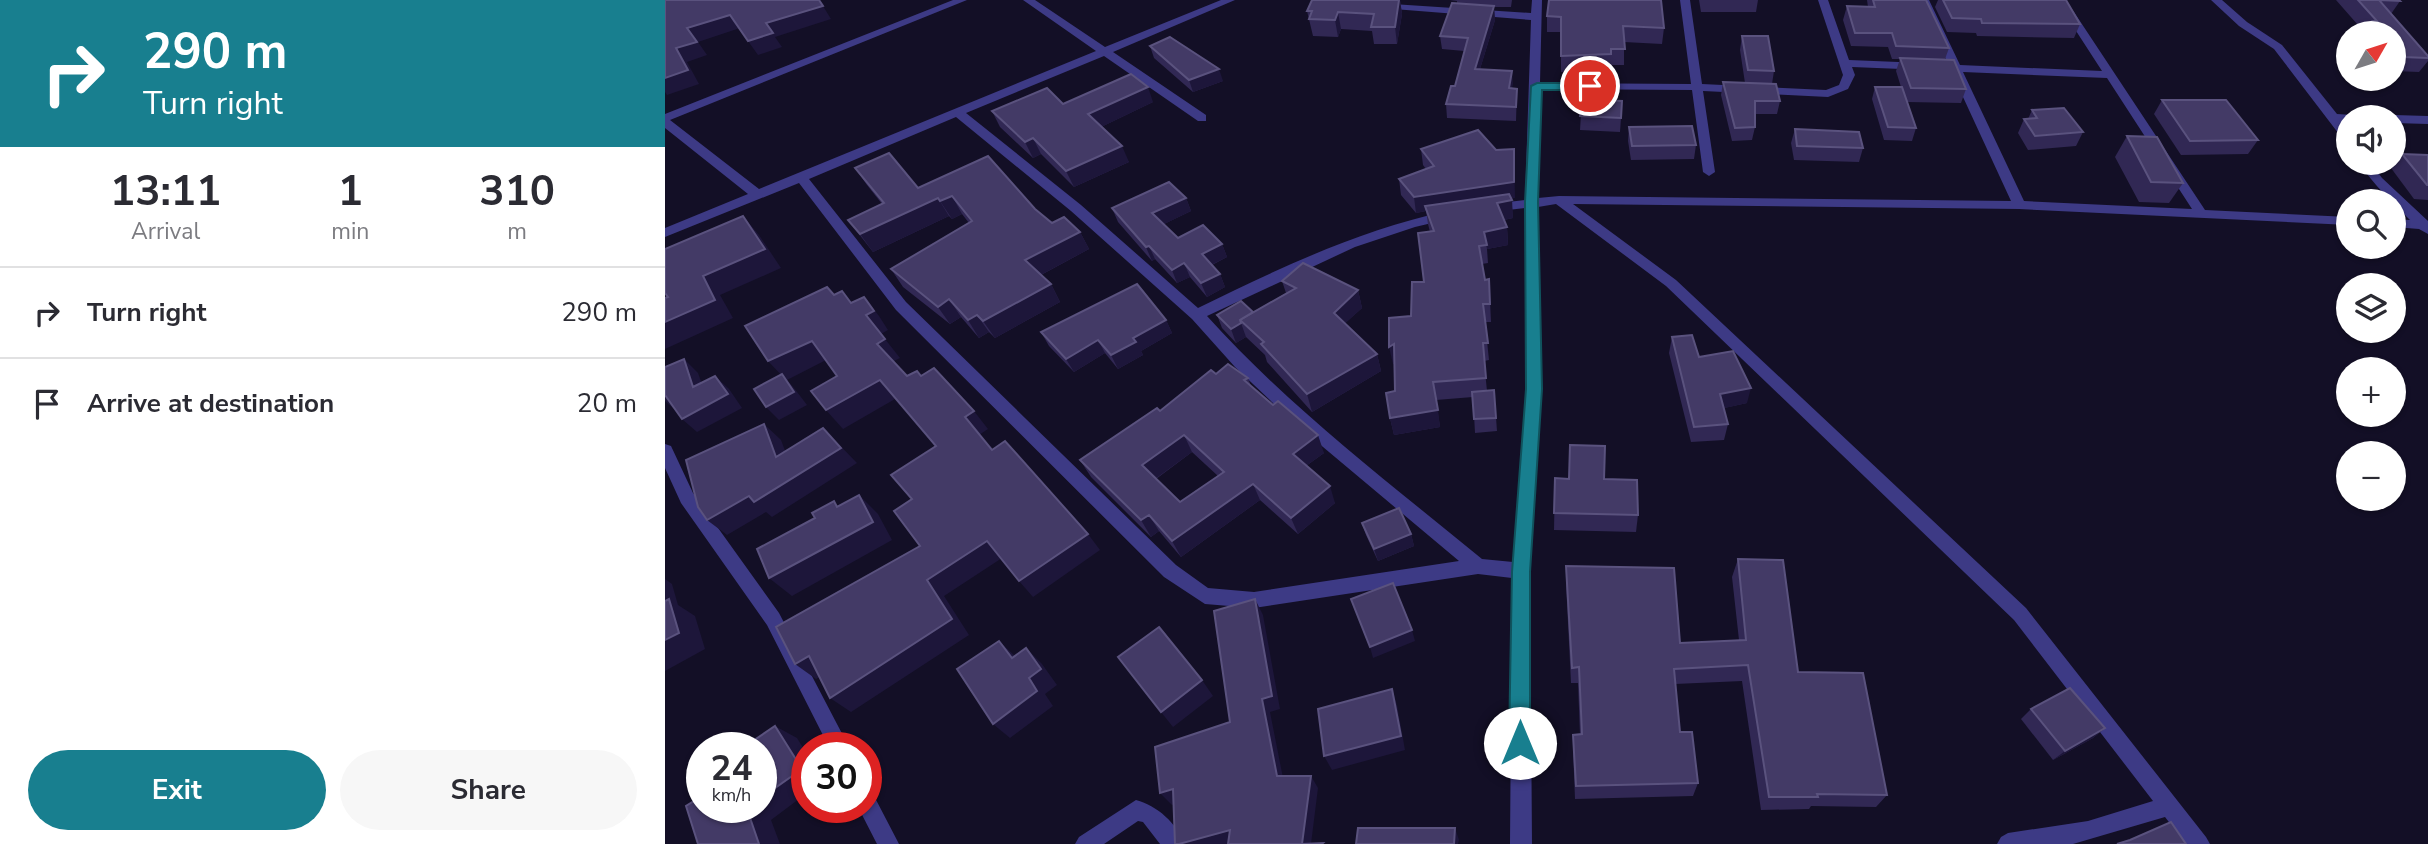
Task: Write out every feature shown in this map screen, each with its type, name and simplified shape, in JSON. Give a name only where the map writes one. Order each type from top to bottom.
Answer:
[{"type":"street","points":[[1028,0],[1202,118]]},
{"type":"street","points":[[665,233],[1230,0]]},
{"type":"street","points":[[1521,844],[1521,572],[1534,389],[1531,202],[1537,86],[1537,0]]},
{"type":"street","points":[[1685,0],[1709,172]]},
{"type":"street","points":[[1537,86],[1697,87],[1828,94],[1844,87],[1849,75],[1822,0]]},
{"type":"street","points":[[1924,0],[2019,205]]},
{"type":"street","points":[[2061,0],[2200,212]]},
{"type":"street","points":[[2216,0],[2243,24],[2278,47],[2336,121]]},
{"type":"street","points":[[757,194],[665,120],[957,1]]},
{"type":"street","points":[[1373,4],[1537,17]]},
{"type":"street","points":[[1843,63],[2111,75]]},
{"type":"street","points":[[956,111],[1076,208],[1197,315],[1240,363],[1298,416],[1478,566]]},
{"type":"street","points":[[2406,119],[2428,120]]},
{"type":"street","points":[[2374,175],[2426,227]]},
{"type":"street","points":[[800,176],[901,306],[1170,571],[1205,596],[1254,600],[1478,566],[1521,572]]},
{"type":"street","points":[[1197,315],[1333,247],[1391,226],[1531,202],[1559,200],[2019,205],[2336,219]]},
{"type":"street","points":[[1559,200],[1671,283],[2020,614],[2199,844]]},
{"type":"street","points":[[2406,224],[2426,227]]},
{"type":"street","points":[[665,451],[687,498],[773,619],[831,732]]},
{"type":"street","points":[[2008,844],[2088,831],[2169,806]]},
{"type":"street","points":[[1086,844],[1136,810],[1149,814],[1174,844]]},
{"type":"street","points":[[877,823],[888,844]]},
{"type":"building","points":[[665,0],[819,0],[823,6],[766,23],[773,33],[748,41],[730,15],[687,28],[697,42],[676,48],[688,70],[665,78]]},
{"type":"building","points":[[1312,0],[1399,0],[1395,27],[1371,27],[1374,14],[1338,12],[1335,20],[1309,19],[1312,11],[1307,11]]},
{"type":"building","points":[[1549,0],[1661,0],[1664,28],[1623,26],[1625,49],[1611,49],[1611,54],[1561,56],[1561,17],[1547,16]]},
{"type":"building","points":[[1873,0],[1926,0],[1949,48],[1896,46],[1892,33],[1855,33],[1847,6],[1875,7]]},
{"type":"building","points":[[1943,0],[2066,0],[2080,24],[1982,23],[1981,19],[1952,18]]},
{"type":"building","points":[[2358,0],[2379,0],[2397,21],[2377,21]]},
{"type":"building","points":[[1452,3],[1494,6],[1475,69],[1512,71],[1509,88],[1517,89],[1516,107],[1446,104],[1451,86],[1455,86],[1468,38],[1440,36]]},
{"type":"building","points":[[2406,31],[2428,56],[2406,57]]},
{"type":"building","points":[[1742,36],[1768,36],[1774,71],[1748,70]]},
{"type":"building","points":[[1170,37],[1219,69],[1189,80],[1150,46]]},
{"type":"building","points":[[1900,58],[1954,60],[1966,89],[1911,88]]},
{"type":"building","points":[[1131,74],[1148,87],[1088,114],[1122,146],[1066,171],[1033,138],[1025,142],[992,111],[1047,88],[1063,104]]},
{"type":"building","points":[[1723,82],[1776,84],[1780,101],[1755,101],[1755,127],[1735,128]]},
{"type":"building","points":[[1875,87],[1902,87],[1916,128],[1888,127]]},
{"type":"building","points":[[1582,99],[1622,101],[1621,118],[1580,116]]},
{"type":"building","points":[[2162,100],[2226,100],[2258,140],[2190,141]]},
{"type":"building","points":[[2064,108],[2083,132],[2035,136],[2024,119],[2037,118],[2032,110]]},
{"type":"building","points":[[1692,126],[1696,145],[1632,146],[1629,127]]},
{"type":"building","points":[[1795,129],[1859,132],[1863,148],[1797,146]]},
{"type":"building","points":[[1478,130],[1496,150],[1514,149],[1514,182],[1414,197],[1399,179],[1434,166],[1421,149]]},
{"type":"building","points":[[2127,136],[2157,137],[2183,183],[2151,182]]},
{"type":"building","points":[[889,153],[918,188],[988,156],[1035,209],[1052,223],[1064,217],[1080,232],[1025,260],[1051,284],[983,321],[977,315],[968,320],[949,299],[938,307],[891,269],[972,221],[952,196],[940,201],[938,198],[860,234],[848,220],[884,203],[855,168]]},
{"type":"building","points":[[2406,154],[2428,155],[2427,185],[2406,159]]},
{"type":"building","points":[[1169,182],[1186,198],[1152,213],[1178,238],[1203,225],[1222,244],[1202,254],[1220,274],[1201,283],[1184,263],[1172,270],[1149,246],[1146,247],[1112,208]]},
{"type":"building","points":[[1509,194],[1512,200],[1497,203],[1507,227],[1484,232],[1487,245],[1479,246],[1485,280],[1489,279],[1490,304],[1483,304],[1488,343],[1483,343],[1486,378],[1433,382],[1438,410],[1390,418],[1386,393],[1395,391],[1394,344],[1389,347],[1389,318],[1411,316],[1412,282],[1424,282],[1418,233],[1434,231],[1425,206]]},
{"type":"building","points":[[743,216],[765,249],[703,276],[715,300],[665,322],[665,298],[668,297],[665,293],[665,249]]},
{"type":"building","points":[[1303,263],[1358,290],[1334,313],[1377,354],[1307,394],[1261,344],[1264,342],[1240,320],[1296,288],[1282,281]]},
{"type":"building","points":[[1137,284],[1166,320],[1133,338],[1136,342],[1111,355],[1098,340],[1066,359],[1041,332]]},
{"type":"building","points":[[827,287],[834,295],[842,291],[851,303],[864,297],[874,311],[866,315],[885,339],[877,344],[907,376],[917,371],[921,376],[934,368],[974,411],[965,417],[992,450],[1005,441],[1088,534],[1019,581],[987,541],[927,580],[952,619],[830,698],[809,656],[795,664],[776,627],[920,546],[894,511],[912,499],[891,475],[936,446],[880,380],[826,410],[811,391],[837,376],[812,341],[768,361],[745,326]]},
{"type":"building","points":[[1241,301],[1253,312],[1231,329],[1217,315]]},
{"type":"building","points":[[1692,335],[1699,357],[1733,351],[1751,388],[1720,394],[1728,424],[1694,427],[1672,337]]},
{"type":"building","points":[[684,359],[693,387],[715,376],[728,394],[682,419],[665,395],[665,367]]},
{"type":"building","points":[[1228,364],[1248,378],[1244,380],[1273,405],[1278,401],[1318,435],[1293,454],[1330,486],[1291,518],[1253,484],[1172,541],[1149,515],[1141,520],[1080,460],[1157,408],[1160,411],[1211,370],[1216,374]],"holes":[[[1184,435],[1224,472],[1180,502],[1142,465]]]},
{"type":"building","points":[[782,374],[794,392],[766,407],[754,389]]},
{"type":"building","points":[[1494,390],[1496,418],[1474,419],[1472,392]]},
{"type":"building","points":[[764,424],[776,457],[823,428],[841,448],[754,502],[749,496],[707,520],[698,507],[686,460]]},
{"type":"building","points":[[1570,445],[1605,446],[1604,479],[1637,480],[1638,515],[1554,513],[1555,478],[1569,479]]},
{"type":"building","points":[[859,495],[873,522],[769,578],[757,549],[815,518],[812,513],[834,501],[837,507]]},
{"type":"building","points":[[1399,508],[1411,534],[1374,549],[1362,523]]},
{"type":"building","points":[[1738,559],[1783,560],[1798,672],[1863,673],[1887,795],[1817,794],[1818,797],[1769,797],[1748,665],[1674,669],[1680,732],[1692,732],[1698,783],[1576,786],[1573,735],[1582,734],[1579,667],[1572,668],[1566,566],[1674,568],[1680,643],[1746,640]]},
{"type":"building","points":[[1393,583],[1412,630],[1370,647],[1351,599]]},
{"type":"building","points":[[669,599],[679,633],[665,640],[665,601]]},
{"type":"building","points":[[1255,599],[1272,696],[1262,699],[1277,776],[1311,776],[1302,844],[1228,844],[1230,830],[1175,844],[1173,789],[1160,793],[1155,747],[1230,722],[1214,611]]},
{"type":"building","points":[[1159,627],[1202,680],[1161,712],[1118,657]]},
{"type":"building","points":[[999,641],[1012,658],[1026,648],[1041,669],[1029,678],[1037,691],[993,724],[957,669]]},
{"type":"building","points":[[2070,688],[2105,728],[2065,751],[2031,709]]},
{"type":"building","points":[[1392,689],[1401,736],[1324,756],[1318,709]]},
{"type":"building","points":[[775,726],[791,751],[791,777],[777,787],[777,732],[766,732]]},
{"type":"building","points":[[2171,822],[2186,844],[2117,844],[2130,840]]},
{"type":"building","points":[[691,823],[752,823],[759,844],[698,844]]},
{"type":"building","points":[[1358,828],[1455,828],[1454,844],[1356,844]]},
{"type":"route","points":[[1520,743],[1521,572],[1534,389],[1531,202],[1537,86],[1590,86]]}]
